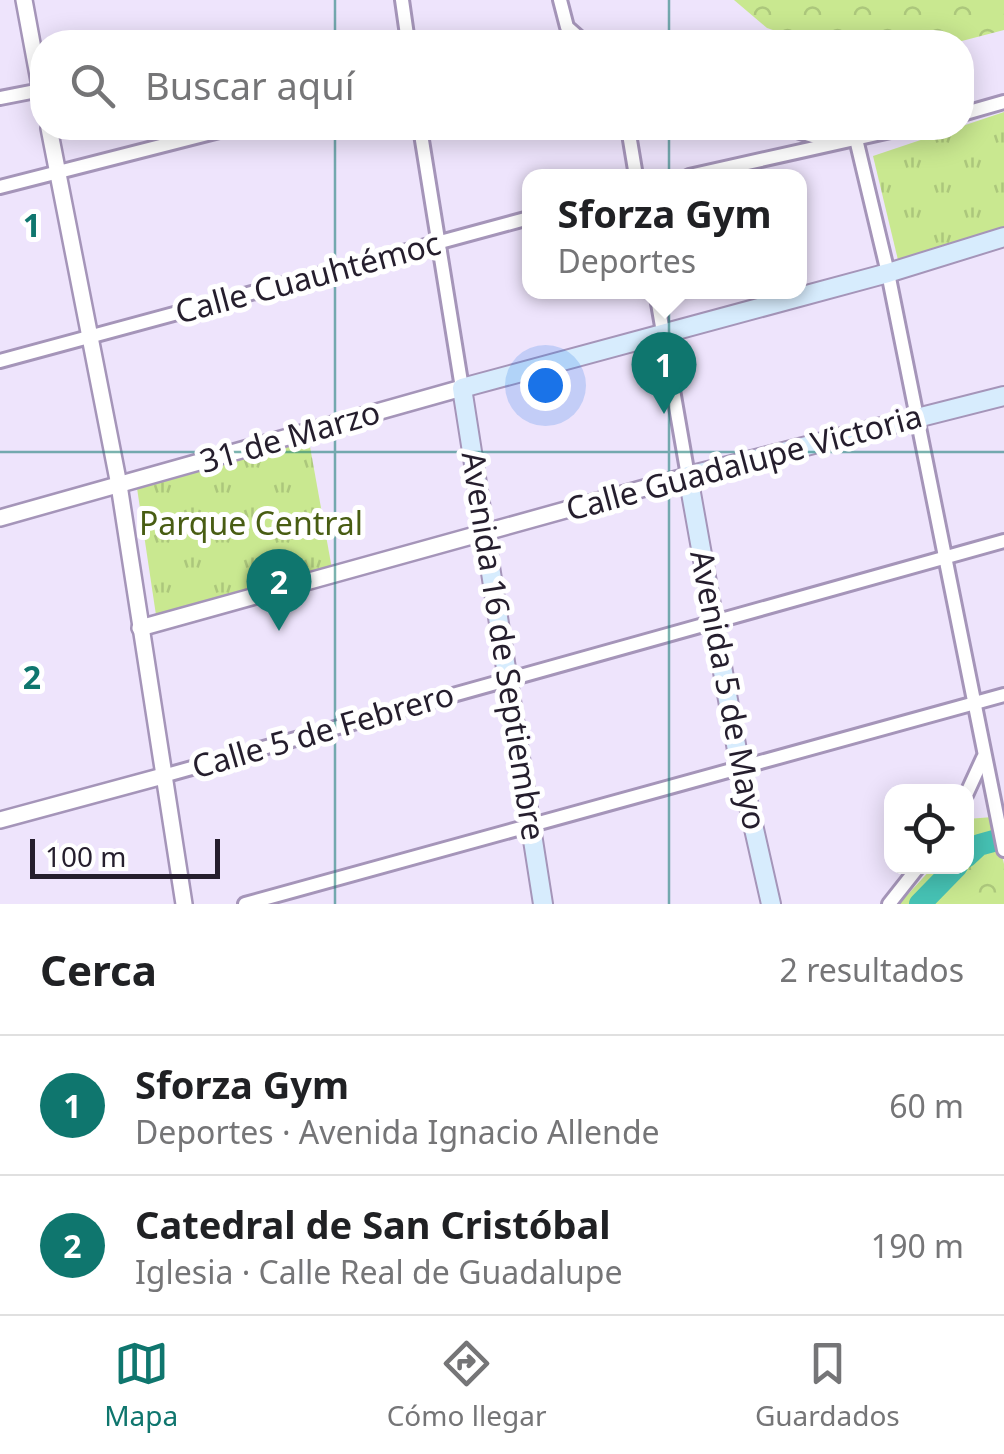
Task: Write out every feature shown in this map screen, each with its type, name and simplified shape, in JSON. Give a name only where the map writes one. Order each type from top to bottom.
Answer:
[{"type":"main road","points":[[807,295],[1004,237]]},
{"type":"main road","points":[[462,388],[793,299]]},
{"type":"main road","name":"Avenida 16 de Septiembre","points":[[462,388],[543,904]]},
{"type":"main road","name":"Calle Guadalupe Victoria","points":[[688,476],[1004,396]]},
{"type":"main road","name":"Avenida 5 de Mayo","points":[[688,476],[740,767],[771,904]]},
{"type":"street","points":[[24,0],[30,31]]},
{"type":"street","points":[[402,0],[406,30]]},
{"type":"street","points":[[560,0],[574,30]]},
{"type":"street","points":[[0,98],[30,94]]},
{"type":"street","points":[[974,111],[1004,102]]},
{"type":"street","points":[[52,140],[119,486],[184,904]]},
{"type":"street","points":[[0,187],[183,140]]},
{"type":"street","points":[[422,140],[462,388]]},
{"type":"street","points":[[630,140],[635,169]]},
{"type":"street","points":[[827,140],[834,142]]},
{"type":"street","points":[[720,169],[845,140]]},
{"type":"street","points":[[856,140],[888,274],[1004,850]]},
{"type":"street","name":"Calle Cuauhtémoc","points":[[0,361],[522,220]]},
{"type":"street","points":[[657,299],[688,476]]},
{"type":"street","name":"31 de Marzo","points":[[0,518],[462,388]]},
{"type":"street","name":"Calle Guadalupe Victoria","points":[[140,628],[688,476]]},
{"type":"street","name":"Calle 5 de Febrero","points":[[163,776],[1004,541]]},
{"type":"street","points":[[245,904],[1004,695]]},
{"type":"street","points":[[971,784],[983,758]]},
{"type":"street","points":[[0,820],[163,776]]},
{"type":"street","points":[[888,904],[912,874]]},
{"type":"green space","points":[[734,0],[1004,0],[1004,30],[974,38],[974,30],[767,28]]},
{"type":"green space","points":[[1004,112],[1004,227],[898,260],[873,156],[921,140],[974,140],[974,122]]},
{"type":"green space","name":"Parque Central","points":[[309,441],[332,569],[156,615],[137,488]]},
{"type":"green space","points":[[993,817],[1004,864],[1004,904],[899,904],[927,874],[974,874],[974,818]]},
{"type":"waterway","points":[[974,850],[1004,838]]},
{"type":"waterway","points":[[920,904],[949,874]]},
{"type":"place","name":"Sforza Gym","points":[[664,414]]},
{"type":"place","name":"Catedral de San Cristóbal","points":[[279,631]]}]
